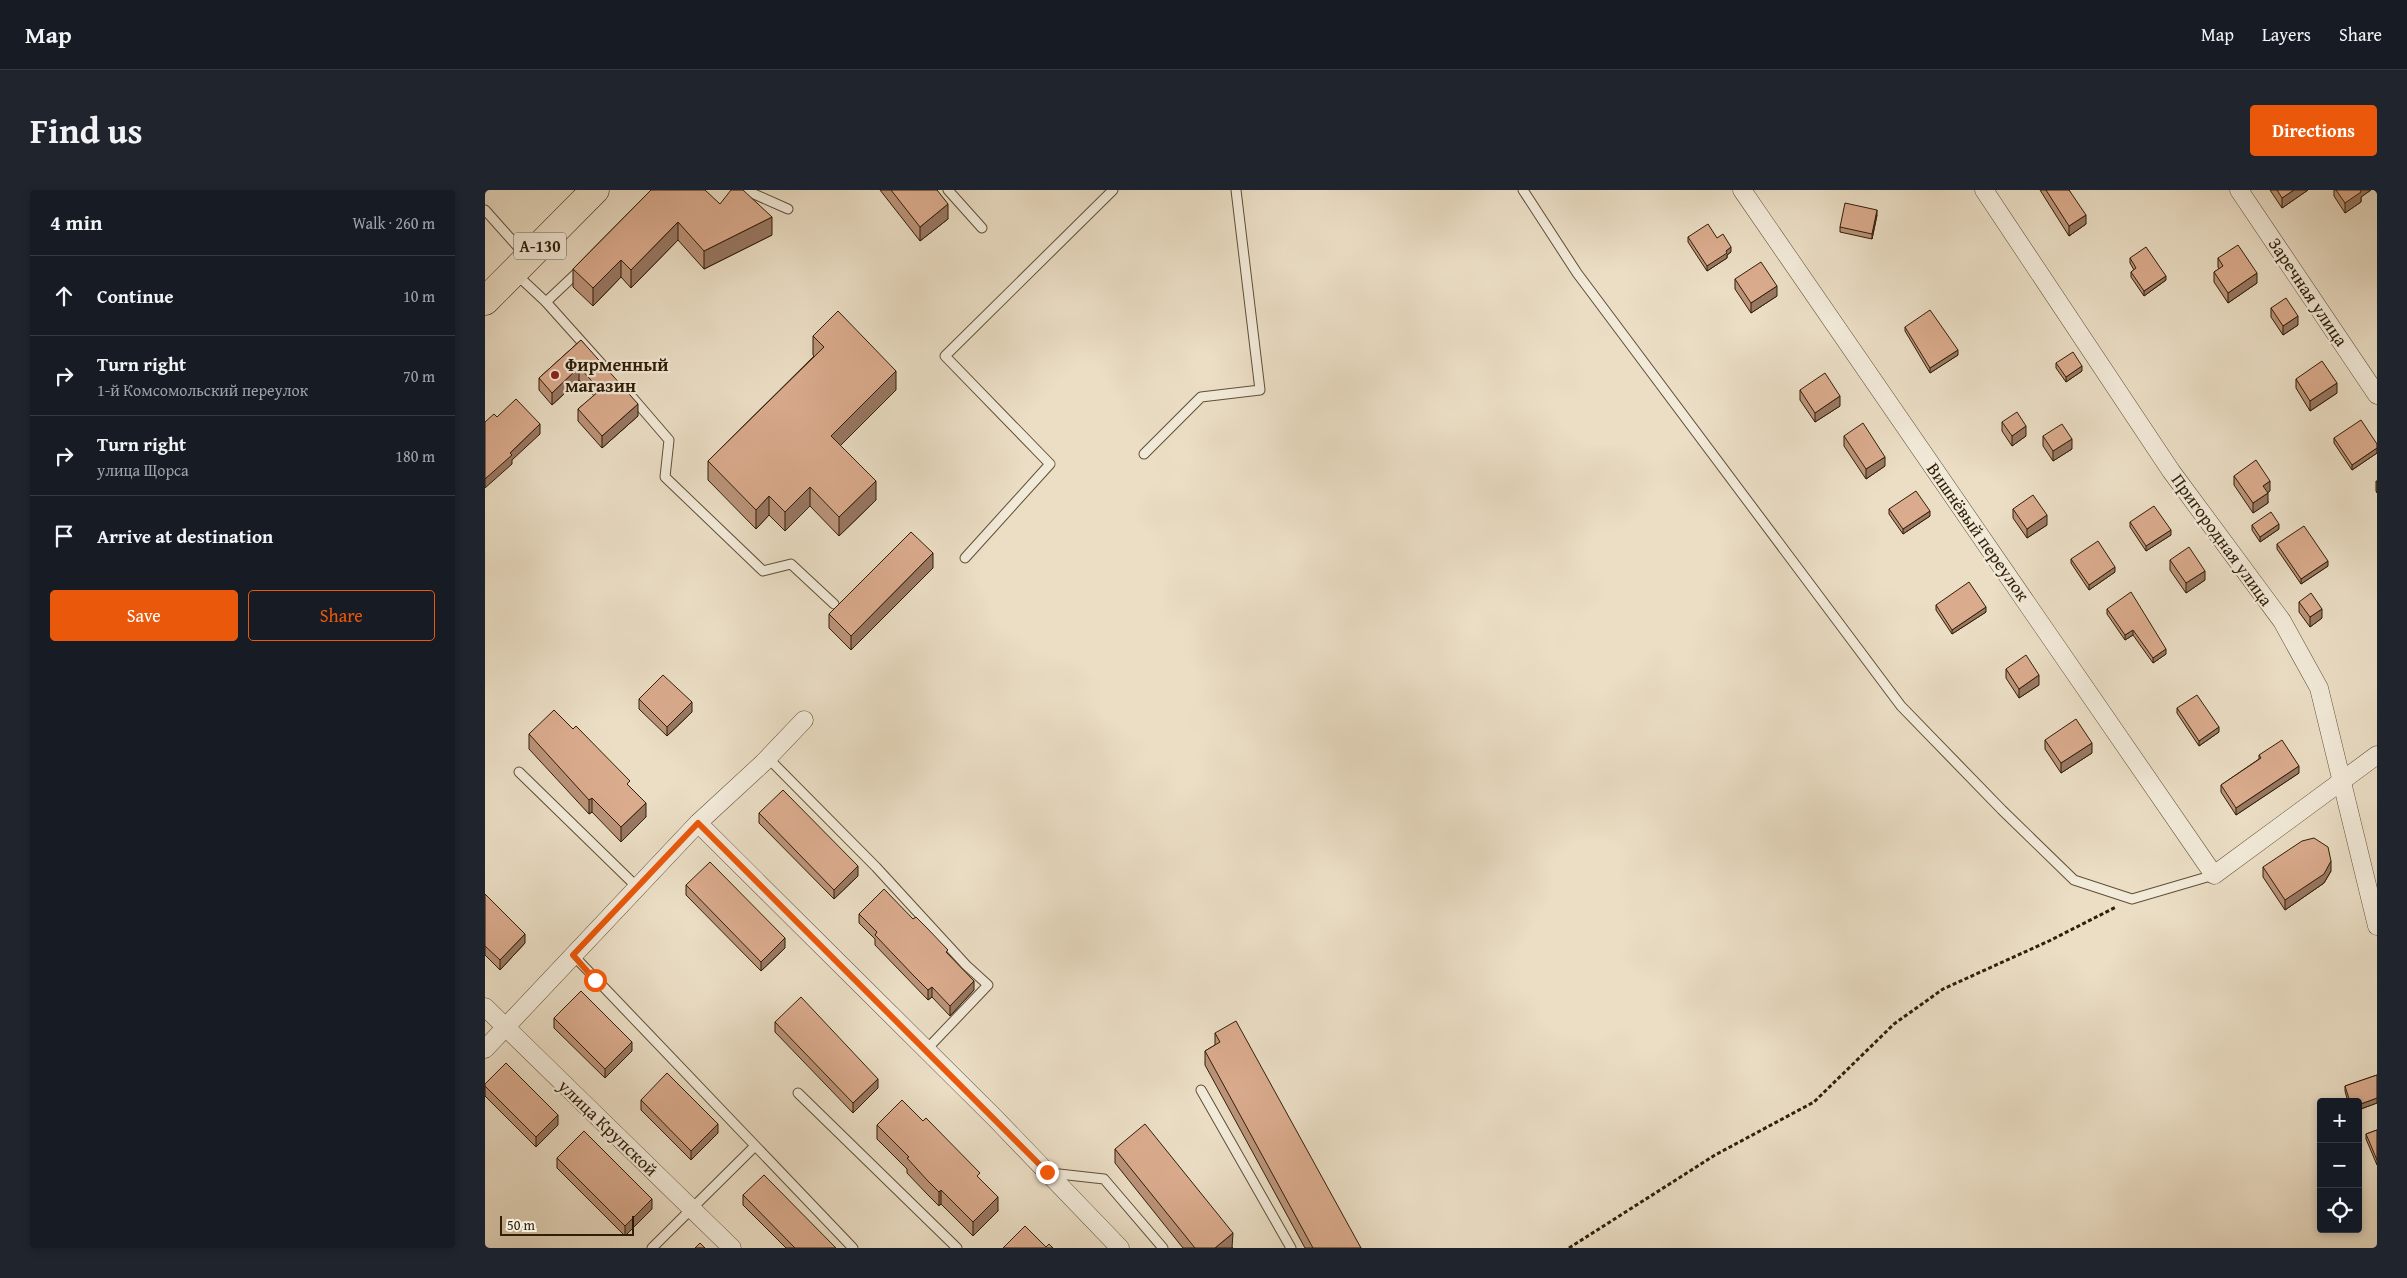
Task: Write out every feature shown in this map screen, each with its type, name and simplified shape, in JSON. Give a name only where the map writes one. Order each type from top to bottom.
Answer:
[{"type":"main road","name":"А-130","points":[[502,283],[585,196]]},
{"type":"street","name":"Вишнёвый переулок","points":[[1743,190],[2213,875]]},
{"type":"street","name":"Пригородная улица","points":[[1984,190],[2171,471],[2282,621],[2319,688],[2377,926]]},
{"type":"street","name":"Заречная улица","points":[[2239,190],[2377,395]]},
{"type":"street","points":[[485,1049],[698,823],[768,758],[804,720]]},
{"type":"street","points":[[2213,875],[2377,755]]},
{"type":"street","points":[[698,823],[1047,1172],[1119,1248]]},
{"type":"street","name":"улица Крупской","points":[[485,1007],[731,1248]]},
{"type":"lane","points":[[745,190],[788,209]]},
{"type":"lane","points":[[948,190],[982,228]]},
{"type":"lane","points":[[965,558],[1050,464],[945,356],[1113,190]]},
{"type":"lane","points":[[1144,454],[1201,397],[1260,390],[1236,190]]},
{"type":"lane","points":[[1523,190],[1577,273],[1901,706],[2002,810],[2074,880],[2132,899],[2213,875]]},
{"type":"lane","points":[[485,210],[502,283],[546,302],[612,375]]},
{"type":"lane","points":[[546,302],[590,259]]},
{"type":"lane","points":[[625,390],[669,440],[665,477],[763,571],[791,564],[834,604]]},
{"type":"lane","points":[[768,758],[876,867],[966,965],[988,985],[926,1050]]},
{"type":"lane","points":[[519,772],[637,888]]},
{"type":"lane","points":[[573,955],[853,1248]]},
{"type":"lane","points":[[1201,1090],[1291,1248]]},
{"type":"lane","points":[[798,1093],[957,1248]]},
{"type":"lane","points":[[652,1248],[755,1146]]},
{"type":"lane","points":[[1047,1172],[1104,1178],[1163,1248]]},
{"type":"path","points":[[1569,1248],[1715,1155],[1814,1102],[1894,1024],[1943,989],[2049,941],[2132,899]]},
{"type":"building","points":[[651,190],[705,190],[720,204],[731,190],[743,190],[772,217],[704,251],[678,222],[631,270],[621,260],[593,288],[573,269]]},
{"type":"building","points":[[891,190],[937,190],[948,204],[920,227]]},
{"type":"building","points":[[2046,190],[2069,190],[2086,215],[2069,226]]},
{"type":"building","points":[[2277,190],[2294,190],[2282,198]]},
{"type":"building","points":[[2336,190],[2360,190],[2361,192],[2345,203]]},
{"type":"building","points":[[1845,203],[1877,210],[1872,234],[1840,227]]},
{"type":"building","points":[[1708,224],[1717,238],[1723,234],[1731,247],[1726,251],[1727,253],[1707,266],[1688,237]]},
{"type":"building","points":[[2238,245],[2257,273],[2228,293],[2214,272],[2223,266],[2218,258]]},
{"type":"building","points":[[2146,247],[2166,276],[2144,291],[2131,272],[2136,268],[2130,258]]},
{"type":"building","points":[[1761,262],[1777,286],[1751,303],[1735,279]]},
{"type":"building","points":[[2286,298],[2298,316],[2283,326],[2271,308]]},
{"type":"building","points":[[1930,310],[1958,350],[1930,368],[1905,327]]},
{"type":"building","points":[[838,311],[896,371],[831,436],[876,481],[839,517],[810,487],[785,512],[769,496],[756,510],[708,461],[824,347],[813,336]]},
{"type":"building","points":[[581,340],[638,404],[602,436],[578,409],[600,390],[579,367],[552,393],[539,378]]},
{"type":"building","points":[[2073,352],[2082,366],[2066,377],[2056,363]]},
{"type":"building","points":[[2322,361],[2337,383],[2310,401],[2296,379]]},
{"type":"building","points":[[1825,373],[1840,396],[1815,413],[1800,390]]},
{"type":"building","points":[[516,399],[540,424],[510,453],[512,455],[485,479],[485,422],[494,414],[497,417]]},
{"type":"building","points":[[2017,412],[2026,426],[2012,436],[2002,422]]},
{"type":"building","points":[[2361,420],[2377,444],[2377,448],[2352,465],[2334,438]]},
{"type":"building","points":[[1863,423],[1885,457],[1866,469],[1844,436]]},
{"type":"building","points":[[2062,424],[2072,439],[2053,451],[2043,436]]},
{"type":"building","points":[[2256,460],[2270,481],[2263,486],[2268,493],[2253,503],[2234,476]]},
{"type":"building","points":[[1916,491],[1930,511],[1903,529],[1889,509]]},
{"type":"building","points":[[2033,495],[2047,515],[2027,529],[2013,509]]},
{"type":"building","points":[[2154,506],[2171,530],[2146,546],[2130,522]]},
{"type":"building","points":[[2271,512],[2279,524],[2260,537],[2252,525]]},
{"type":"building","points":[[2304,526],[2328,561],[2301,579],[2277,544]]},
{"type":"building","points":[[911,532],[933,553],[851,636],[829,614]]},
{"type":"building","points":[[2098,541],[2115,567],[2089,585],[2071,559]]},
{"type":"building","points":[[2189,547],[2205,571],[2186,583],[2170,560]]},
{"type":"building","points":[[1969,582],[1986,607],[1952,630],[1936,605]]},
{"type":"building","points":[[2131,592],[2166,649],[2153,658],[2133,630],[2125,635],[2107,609]]},
{"type":"building","points":[[2311,593],[2322,609],[2310,617],[2299,602]]},
{"type":"building","points":[[2026,655],[2039,675],[2019,689],[2006,669]]},
{"type":"building","points":[[663,675],[692,702],[667,727],[639,699]]},
{"type":"building","points":[[2197,695],[2219,727],[2199,741],[2177,708]]},
{"type":"building","points":[[554,710],[573,729],[576,726],[630,781],[627,784],[646,803],[621,827],[592,798],[589,800],[529,734]]},
{"type":"building","points":[[2076,719],[2092,743],[2061,763],[2045,740]]},
{"type":"building","points":[[2282,740],[2299,766],[2236,808],[2221,785],[2261,758],[2259,755]]},
{"type":"building","points":[[783,790],[858,866],[834,890],[759,813]]},
{"type":"building","points":[[2314,838],[2328,847],[2331,861],[2324,874],[2285,900],[2263,867],[2302,841]]},
{"type":"building","points":[[710,862],[785,938],[761,962],[686,885]]},
{"type":"building","points":[[884,889],[913,919],[916,917],[927,928],[948,950],[946,952],[974,981],[950,1006],[932,987],[928,990],[914,976],[875,935],[877,932],[859,914]]},
{"type":"building","points":[[485,894],[525,934],[500,960],[485,946]]},
{"type":"building","points":[[581,991],[632,1042],[605,1069],[554,1018]]},
{"type":"building","points":[[801,997],[878,1079],[853,1103],[775,1022]]},
{"type":"building","points":[[1236,1021],[1361,1248],[1313,1248],[1205,1051],[1220,1042],[1215,1033]]},
{"type":"building","points":[[506,1063],[558,1115],[536,1137],[485,1086]]},
{"type":"building","points":[[667,1073],[718,1124],[691,1151],[641,1100]]},
{"type":"building","points":[[2377,1075],[2377,1098],[2362,1104],[2362,1098],[2349,1098],[2345,1086]]},
{"type":"building","points":[[902,1100],[923,1121],[926,1118],[980,1173],[977,1176],[998,1197],[973,1222],[941,1190],[939,1192],[927,1180],[907,1158],[909,1157],[877,1125]]},
{"type":"building","points":[[1145,1124],[1233,1233],[1215,1248],[1195,1248],[1115,1149]]},
{"type":"building","points":[[2377,1130],[2377,1160],[2366,1134]]},
{"type":"building","points":[[584,1131],[652,1199],[625,1226],[557,1158]]},
{"type":"building","points":[[764,1175],[836,1248],[795,1248],[743,1195]]},
{"type":"building","points":[[1025,1226],[1046,1247],[1049,1244],[1053,1248],[1003,1248]]},
{"type":"building","points":[[700,1243],[705,1248],[695,1248]]},
{"type":"place","name":"Фирменный магазин","points":[[555,375]]},
{"type":"route","points":[[595,980],[573,955],[698,823],[1047,1172]]}]
